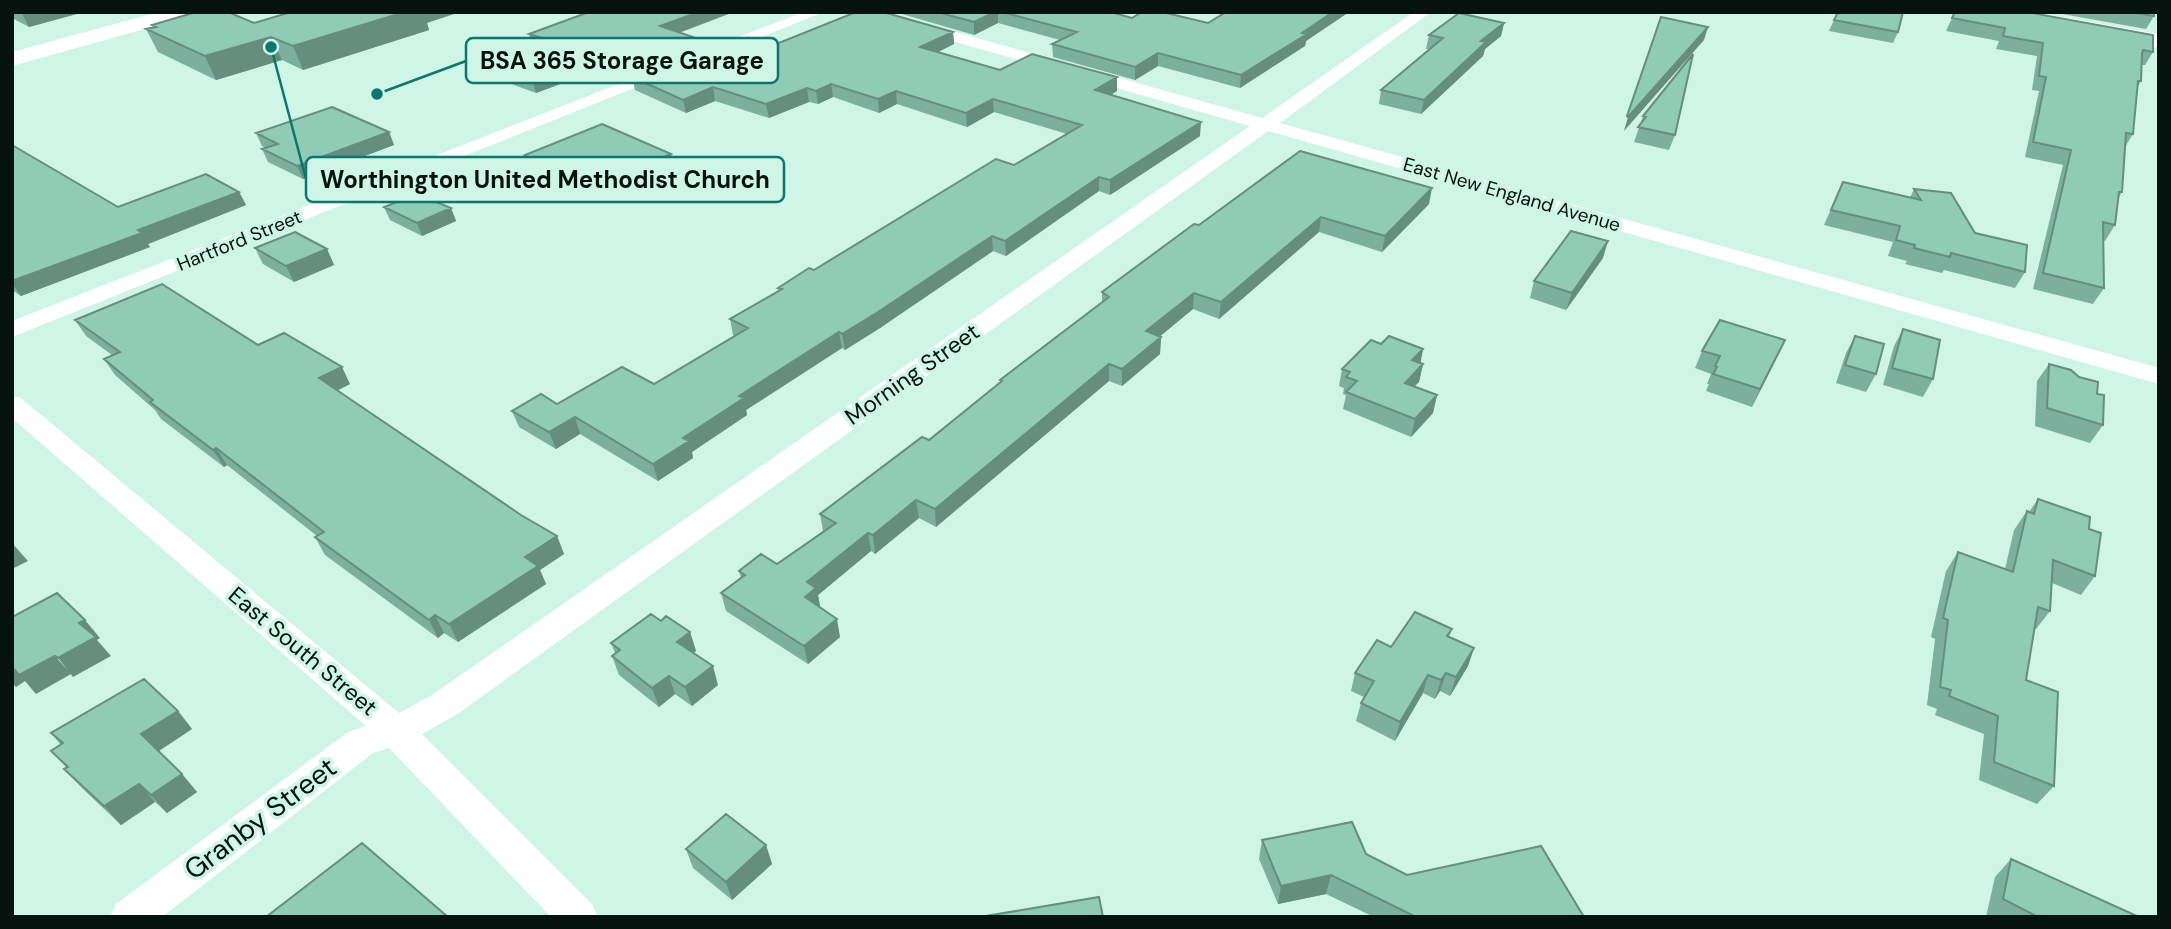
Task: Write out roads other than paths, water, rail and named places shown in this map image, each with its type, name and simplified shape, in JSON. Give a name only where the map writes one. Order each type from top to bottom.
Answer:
[{"type":"main road","points":[[12,58],[184,12]]},
{"type":"main road","points":[[1997,12],[2159,41]]},
{"type":"street","name":"Hartford Street","points":[[12,330],[817,12]]},
{"type":"street","name":"East New England Avenue","points":[[866,12],[2159,376]]},
{"type":"street","name":"Morning Street","points":[[396,731],[444,705],[1424,12]]},
{"type":"street","name":"East South Street","points":[[12,404],[396,731],[578,917]]},
{"type":"street","name":"Granby Street","points":[[130,917],[361,742],[396,731]]},
{"type":"place","name":"Worthington United Methodist Church","points":[[271,47]]},
{"type":"place","name":"BSA 365 Storage Garage","points":[[377,94]]}]
